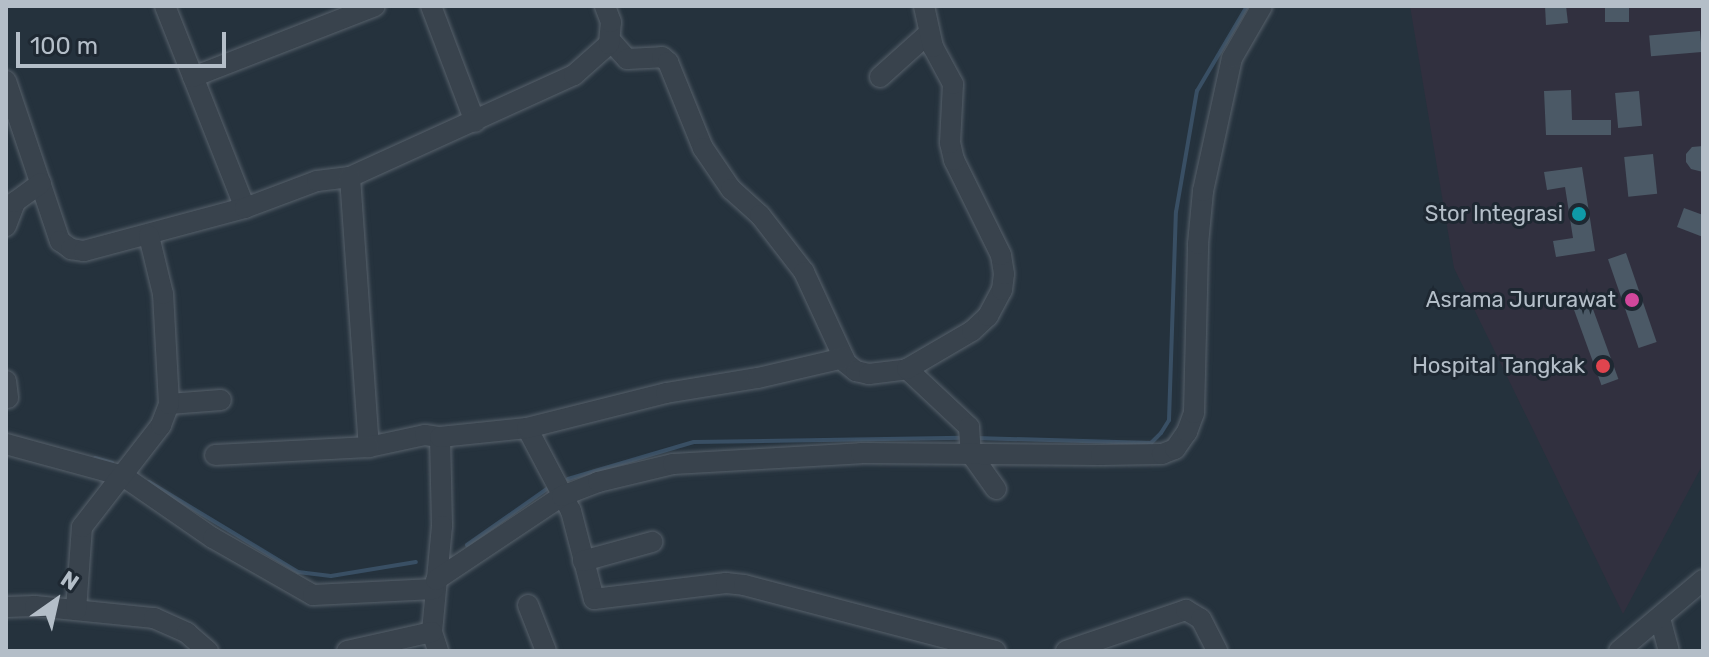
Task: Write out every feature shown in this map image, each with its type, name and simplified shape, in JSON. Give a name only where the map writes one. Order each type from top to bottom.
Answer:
[{"type":"street","points":[[165,6],[245,208]]},
{"type":"street","points":[[193,77],[375,6]]},
{"type":"street","points":[[431,6],[475,122]]},
{"type":"street","points":[[6,81],[15,129],[41,183],[60,241],[71,249],[84,251],[245,208],[317,181],[350,177],[475,122],[574,75],[600,55],[610,40],[611,22],[605,6]]},
{"type":"street","points":[[610,40],[627,59],[662,57],[668,62],[703,148],[731,189],[760,215],[804,272],[844,358],[856,371],[869,374],[907,369],[972,331],[988,316],[1002,290],[1004,274],[1001,255],[954,160],[950,143],[953,84],[929,33],[924,6]]},
{"type":"street","points":[[6,444],[123,476],[213,538],[313,595],[435,584],[562,496],[598,482],[673,464],[971,445],[1162,454],[1182,441],[1194,413],[1198,244],[1203,191],[1232,58],[1262,6]]},
{"type":"street","points":[[880,77],[929,33]]},
{"type":"street","points":[[350,177],[369,447]]},
{"type":"street","points":[[6,226],[15,202],[41,183]]},
{"type":"street","points":[[76,610],[82,527],[161,425],[169,404],[163,294],[149,236]]},
{"type":"street","points":[[215,455],[369,447],[425,435],[440,437],[527,428],[666,393],[758,378],[844,358]]},
{"type":"street","points":[[907,369],[969,427],[971,445],[996,489]]},
{"type":"street","points":[[169,404],[221,400]]},
{"type":"street","points":[[527,428],[575,523],[594,599],[726,583],[744,585],[995,651]]},
{"type":"street","points":[[347,651],[435,642],[435,584],[442,526],[440,437]]},
{"type":"street","points":[[583,561],[652,542]]},
{"type":"street","points":[[1619,651],[1703,580]]},
{"type":"street","points":[[528,605],[546,651]]},
{"type":"street","points":[[6,607],[154,618],[187,633],[208,651]]},
{"type":"street","points":[[1076,650],[1186,610],[1198,614],[1217,651]]},
{"type":"street","points":[[1660,618],[1669,651]]},
{"type":"shaded area","name":"Hospital Tangkak","points":[[1410,6],[1703,6],[1703,464],[1623,614],[1454,268]]},
{"type":"building","points":[[1545,6],[1566,6],[1568,23],[1546,25]]},
{"type":"building","points":[[1605,6],[1629,6],[1629,22],[1605,22]]},
{"type":"building","points":[[1700,31],[1702,52],[1651,56],[1649,35]]},
{"type":"building","points":[[1571,90],[1572,120],[1611,120],[1611,135],[1546,135],[1544,91]]},
{"type":"building","points":[[1639,91],[1642,126],[1618,128],[1615,93]]},
{"type":"building","points":[[1703,146],[1703,172],[1691,169],[1686,162],[1686,154],[1692,147]]},
{"type":"building","points":[[1653,154],[1657,194],[1628,197],[1624,157]]},
{"type":"building","name":"Stor Integrasi","points":[[1582,167],[1595,251],[1556,257],[1553,241],[1573,238],[1565,187],[1547,190],[1544,172]]},
{"type":"building","points":[[1684,208],[1703,215],[1703,237],[1677,227]]},
{"type":"building","name":"Asrama Jururawat","points":[[1626,253],[1657,342],[1639,348],[1608,259]]},
{"type":"building","name":"Asrama Jururawat","points":[[1590,301],[1618,379],[1601,385],[1573,307]]},
{"type":"waterway","points":[[976,438],[1151,443],[1161,433],[1169,420],[1176,212],[1197,91],[1247,6]]},
{"type":"waterway","points":[[568,479],[694,442],[963,438]]},
{"type":"waterway","points":[[95,458],[112,463]]},
{"type":"waterway","points":[[149,482],[298,572],[331,576],[416,562]]},
{"type":"waterway","points":[[467,545],[548,488]]},
{"type":"place","name":"Stor Integrasi","points":[[1579,214]]},
{"type":"place","name":"Asrama Jururawat","points":[[1632,300]]},
{"type":"place","name":"Hospital Tangkak","points":[[1603,366]]}]
